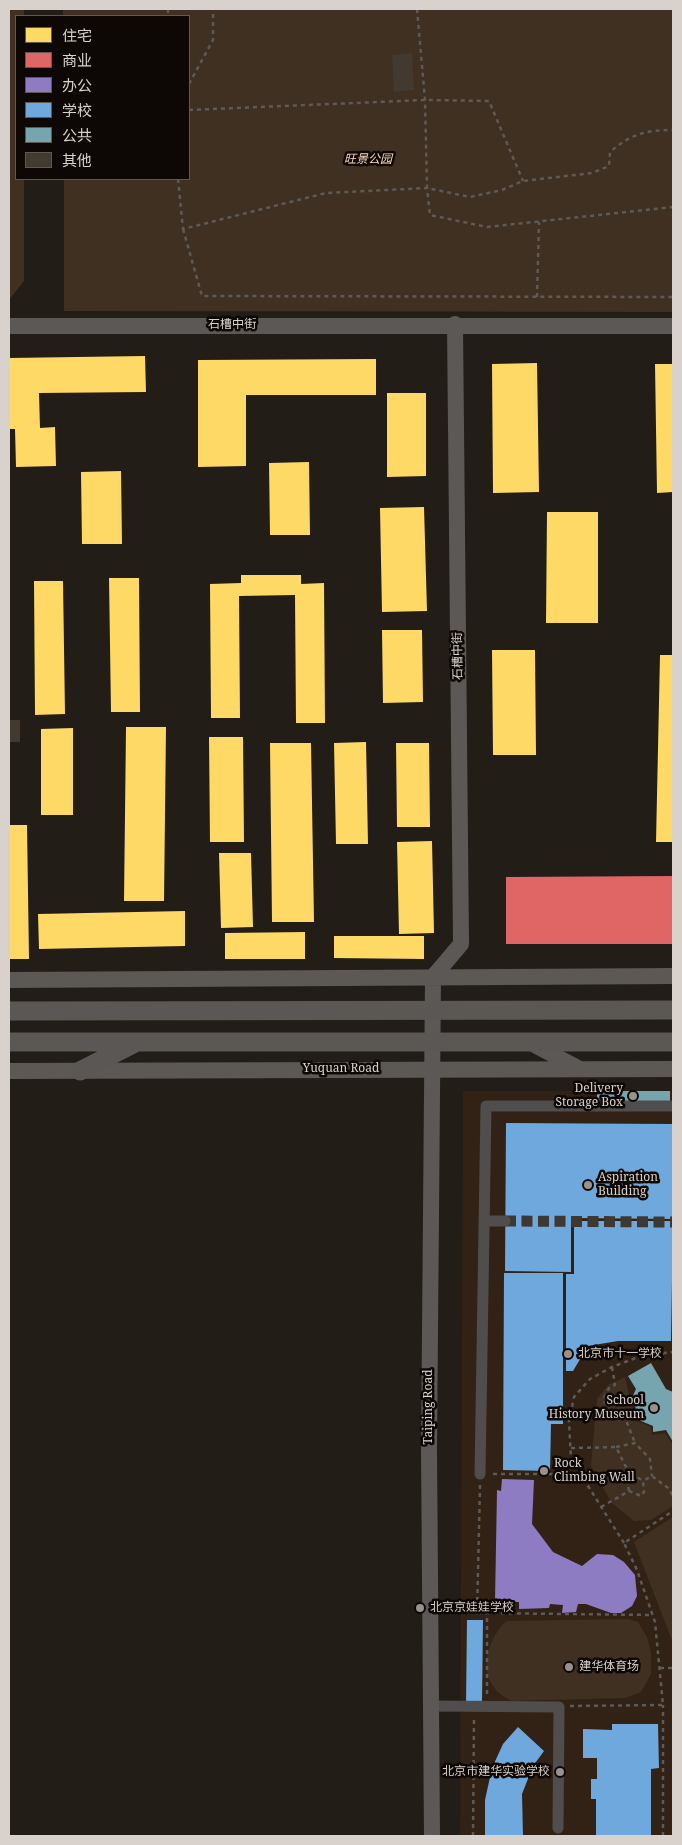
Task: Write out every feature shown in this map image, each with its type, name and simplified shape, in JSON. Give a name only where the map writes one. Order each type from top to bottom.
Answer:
[{"type":"main road","points":[[9,1011],[673,1010]]},
{"type":"main road","points":[[9,1042],[673,1042]]},
{"type":"main road","points":[[80,1071],[137,1042]]},
{"type":"street","name":"石槽中街","points":[[433,977],[461,944],[455,324]]},
{"type":"street","name":"石槽中街","points":[[9,326],[455,324],[673,326]]},
{"type":"street","points":[[9,980],[673,976]]},
{"type":"street","name":"Taiping Road","points":[[432,1836],[429,1449],[433,977]]},
{"type":"street","points":[[529,1042],[581,1069]]},
{"type":"street","name":"Yuquan Road","points":[[9,1071],[433,1068],[673,1070]]},
{"type":"street","points":[[480,1474],[486,1106],[673,1106]]},
{"type":"street","points":[[484,1221],[505,1221]]},
{"type":"street","points":[[432,1706],[559,1706],[558,1828]]},
{"type":"path","points":[[190,82],[213,40],[213,9]]},
{"type":"path","points":[[417,9],[425,100],[427,188],[430,215],[486,227],[673,207]]},
{"type":"path","points":[[190,110],[425,100],[489,101],[523,181]]},
{"type":"path","points":[[183,229],[326,192],[427,188],[470,198],[502,190],[523,181],[592,173],[609,166],[610,152],[626,138],[653,130],[673,130]]},
{"type":"path","points":[[178,180],[183,229],[202,296],[673,297]]},
{"type":"path","points":[[537,297],[539,222]]},
{"type":"path","points":[[663,1836],[663,1706],[653,1616],[637,1570],[624,1543],[572,1459],[569,1422],[574,1397],[590,1379],[612,1367],[641,1356],[673,1352]]},
{"type":"path","points":[[612,1367],[615,1385],[609,1388],[602,1400],[612,1413],[626,1420],[635,1443],[650,1459],[652,1476],[668,1488],[673,1496]]},
{"type":"path","points":[[571,1448],[616,1447],[635,1443]]},
{"type":"path","points":[[616,1447],[631,1477]]},
{"type":"path","points":[[581,1474],[480,1474],[477,1613],[653,1616]]},
{"type":"path","points":[[629,1491],[627,1481],[631,1477],[634,1475],[643,1481]]},
{"type":"path","points":[[643,1481],[652,1476]]},
{"type":"path","points":[[629,1491],[641,1496],[644,1492],[643,1481]]},
{"type":"path","points":[[601,1507],[629,1491]]},
{"type":"path","points":[[624,1543],[673,1511]]},
{"type":"path","points":[[487,1613],[487,1706]]},
{"type":"path","points":[[660,1668],[673,1668]]},
{"type":"path","points":[[473,1836],[474,1706]]},
{"type":"path","points":[[559,1706],[663,1706]]},
{"type":"shaded area","name":"北京市十一学校","points":[[463,1091],[673,1091],[673,1836],[460,1836]]},
{"type":"green space","points":[[9,9],[24,9],[24,15],[15,15],[15,180],[24,180],[24,281],[9,300]]},
{"type":"green space","name":"旺景公园","points":[[63,9],[673,9],[673,312],[64,311],[64,180],[190,180],[190,15],[63,15]]},
{"type":"green space","points":[[625,1377],[635,1420],[651,1427],[652,1435],[665,1433],[673,1445],[673,1506],[651,1520],[634,1521],[611,1502],[591,1466],[597,1399],[608,1385]]},
{"type":"green space","points":[[673,1517],[673,1643],[634,1542]]},
{"type":"green space","name":"建华体育场","points":[[628,1619],[638,1622],[647,1637],[651,1652],[651,1674],[641,1692],[625,1698],[512,1701],[500,1694],[488,1675],[488,1653],[498,1631],[506,1621]]},
{"type":"building: 住宅","points":[[145,356],[146,392],[39,393],[40,428],[55,427],[56,466],[16,467],[15,429],[9,429],[9,358]]},
{"type":"building: 住宅","points":[[376,359],[376,395],[246,395],[246,466],[198,467],[198,360]]},
{"type":"building: 住宅","points":[[537,363],[539,492],[493,493],[492,364]]},
{"type":"building: 住宅","points":[[655,364],[673,364],[673,492],[657,493]]},
{"type":"building: 住宅","points":[[387,393],[426,393],[426,476],[387,477]]},
{"type":"building: 住宅","points":[[309,462],[310,535],[270,535],[269,463]]},
{"type":"building: 住宅","points":[[121,471],[122,544],[82,544],[81,472]]},
{"type":"building: 住宅","points":[[424,507],[427,611],[382,612],[380,508]]},
{"type":"building: 住宅","points":[[547,512],[598,512],[598,623],[546,623]]},
{"type":"building: 住宅","points":[[241,575],[301,575],[301,584],[324,583],[325,723],[296,723],[295,595],[239,596],[240,718],[211,718],[210,584],[241,583]]},
{"type":"building: 住宅","points":[[109,578],[139,578],[140,712],[111,712]]},
{"type":"building: 住宅","points":[[34,581],[63,581],[65,714],[35,715]]},
{"type":"building: 住宅","points":[[382,630],[422,630],[423,702],[383,703]]},
{"type":"building: 住宅","points":[[492,650],[535,650],[536,755],[493,755]]},
{"type":"building: 住宅","points":[[660,655],[673,655],[673,842],[656,842]]},
{"type":"building: 住宅","points":[[126,727],[166,727],[164,901],[124,901]]},
{"type":"building: 住宅","points":[[73,728],[73,815],[41,815],[41,729]]},
{"type":"building: 住宅","points":[[209,737],[243,737],[244,842],[210,842]]},
{"type":"building: 住宅","points":[[366,742],[368,844],[336,844],[334,743]]},
{"type":"building: 住宅","points":[[270,743],[311,743],[314,922],[272,922]]},
{"type":"building: 住宅","points":[[396,743],[429,743],[430,827],[397,827]]},
{"type":"building: 住宅","points":[[9,825],[27,825],[29,959],[9,959]]},
{"type":"building: 住宅","points":[[432,841],[434,933],[399,934],[397,842]]},
{"type":"building: 住宅","points":[[219,853],[251,853],[253,927],[221,928]]},
{"type":"building: 住宅","points":[[185,911],[185,946],[39,949],[38,914]]},
{"type":"building: 住宅","points":[[305,932],[305,959],[225,959],[225,933]]},
{"type":"building: 住宅","points":[[334,936],[424,936],[424,959],[334,958]]},
{"type":"building: 商业","points":[[673,876],[673,944],[506,944],[506,877]]},
{"type":"building: 办公","points":[[502,1479],[534,1480],[532,1524],[553,1552],[582,1566],[597,1554],[613,1555],[624,1562],[635,1575],[637,1596],[632,1606],[621,1613],[611,1613],[586,1604],[578,1604],[576,1612],[562,1613],[563,1605],[550,1604],[549,1608],[519,1609],[519,1602],[495,1602],[497,1490],[501,1491]]},
{"type":"building: 学校","name":"Aspiration Building","points":[[506,1123],[672,1124],[673,1219],[571,1218],[571,1272],[505,1271]]},
{"type":"building: 学校","points":[[574,1221],[673,1221],[671,1341],[618,1341],[588,1346],[573,1371],[566,1371],[566,1274],[574,1274]]},
{"type":"building: 学校","points":[[504,1273],[563,1273],[563,1424],[551,1424],[550,1471],[503,1470]]},
{"type":"building: 学校","points":[[467,1620],[483,1620],[482,1703],[466,1703]]},
{"type":"building: 学校","points":[[612,1724],[658,1724],[659,1768],[651,1769],[651,1836],[596,1836],[596,1799],[591,1799],[591,1779],[597,1779],[597,1758],[583,1758],[583,1729],[612,1730]]},
{"type":"building: 学校","points":[[518,1727],[544,1751],[533,1766],[522,1794],[523,1836],[485,1836],[485,1800],[492,1768],[503,1744]]},
{"type":"building: 公共","name":"Delivery Storage Box","points":[[597,1091],[670,1091],[670,1101],[597,1101]]},
{"type":"building: 公共","name":"School History Museum","points":[[651,1363],[666,1389],[673,1392],[673,1442],[666,1430],[653,1432],[653,1426],[641,1421],[635,1415],[636,1401],[632,1398],[636,1389],[628,1376]]},
{"type":"building: 其他","points":[[412,53],[414,90],[394,92],[392,55]]},
{"type":"building: 其他","points":[[9,720],[20,720],[20,742],[9,742]]},
{"type":"tunnel","points":[[505,1221],[673,1222]]},
{"type":"place","name":"Delivery Storage Box","points":[[633,1096]]},
{"type":"place","name":"Aspiration Building","points":[[588,1185]]},
{"type":"place","name":"北京市十一学校","points":[[568,1354]]},
{"type":"place","name":"School History Museum","points":[[654,1408]]},
{"type":"place","name":"Rock Climbing Wall","points":[[544,1471]]},
{"type":"place","name":"北京京娃娃学校","points":[[420,1608]]},
{"type":"place","name":"建华体育场","points":[[569,1667]]},
{"type":"place","name":"北京市建华实验学校","points":[[560,1772]]}]
